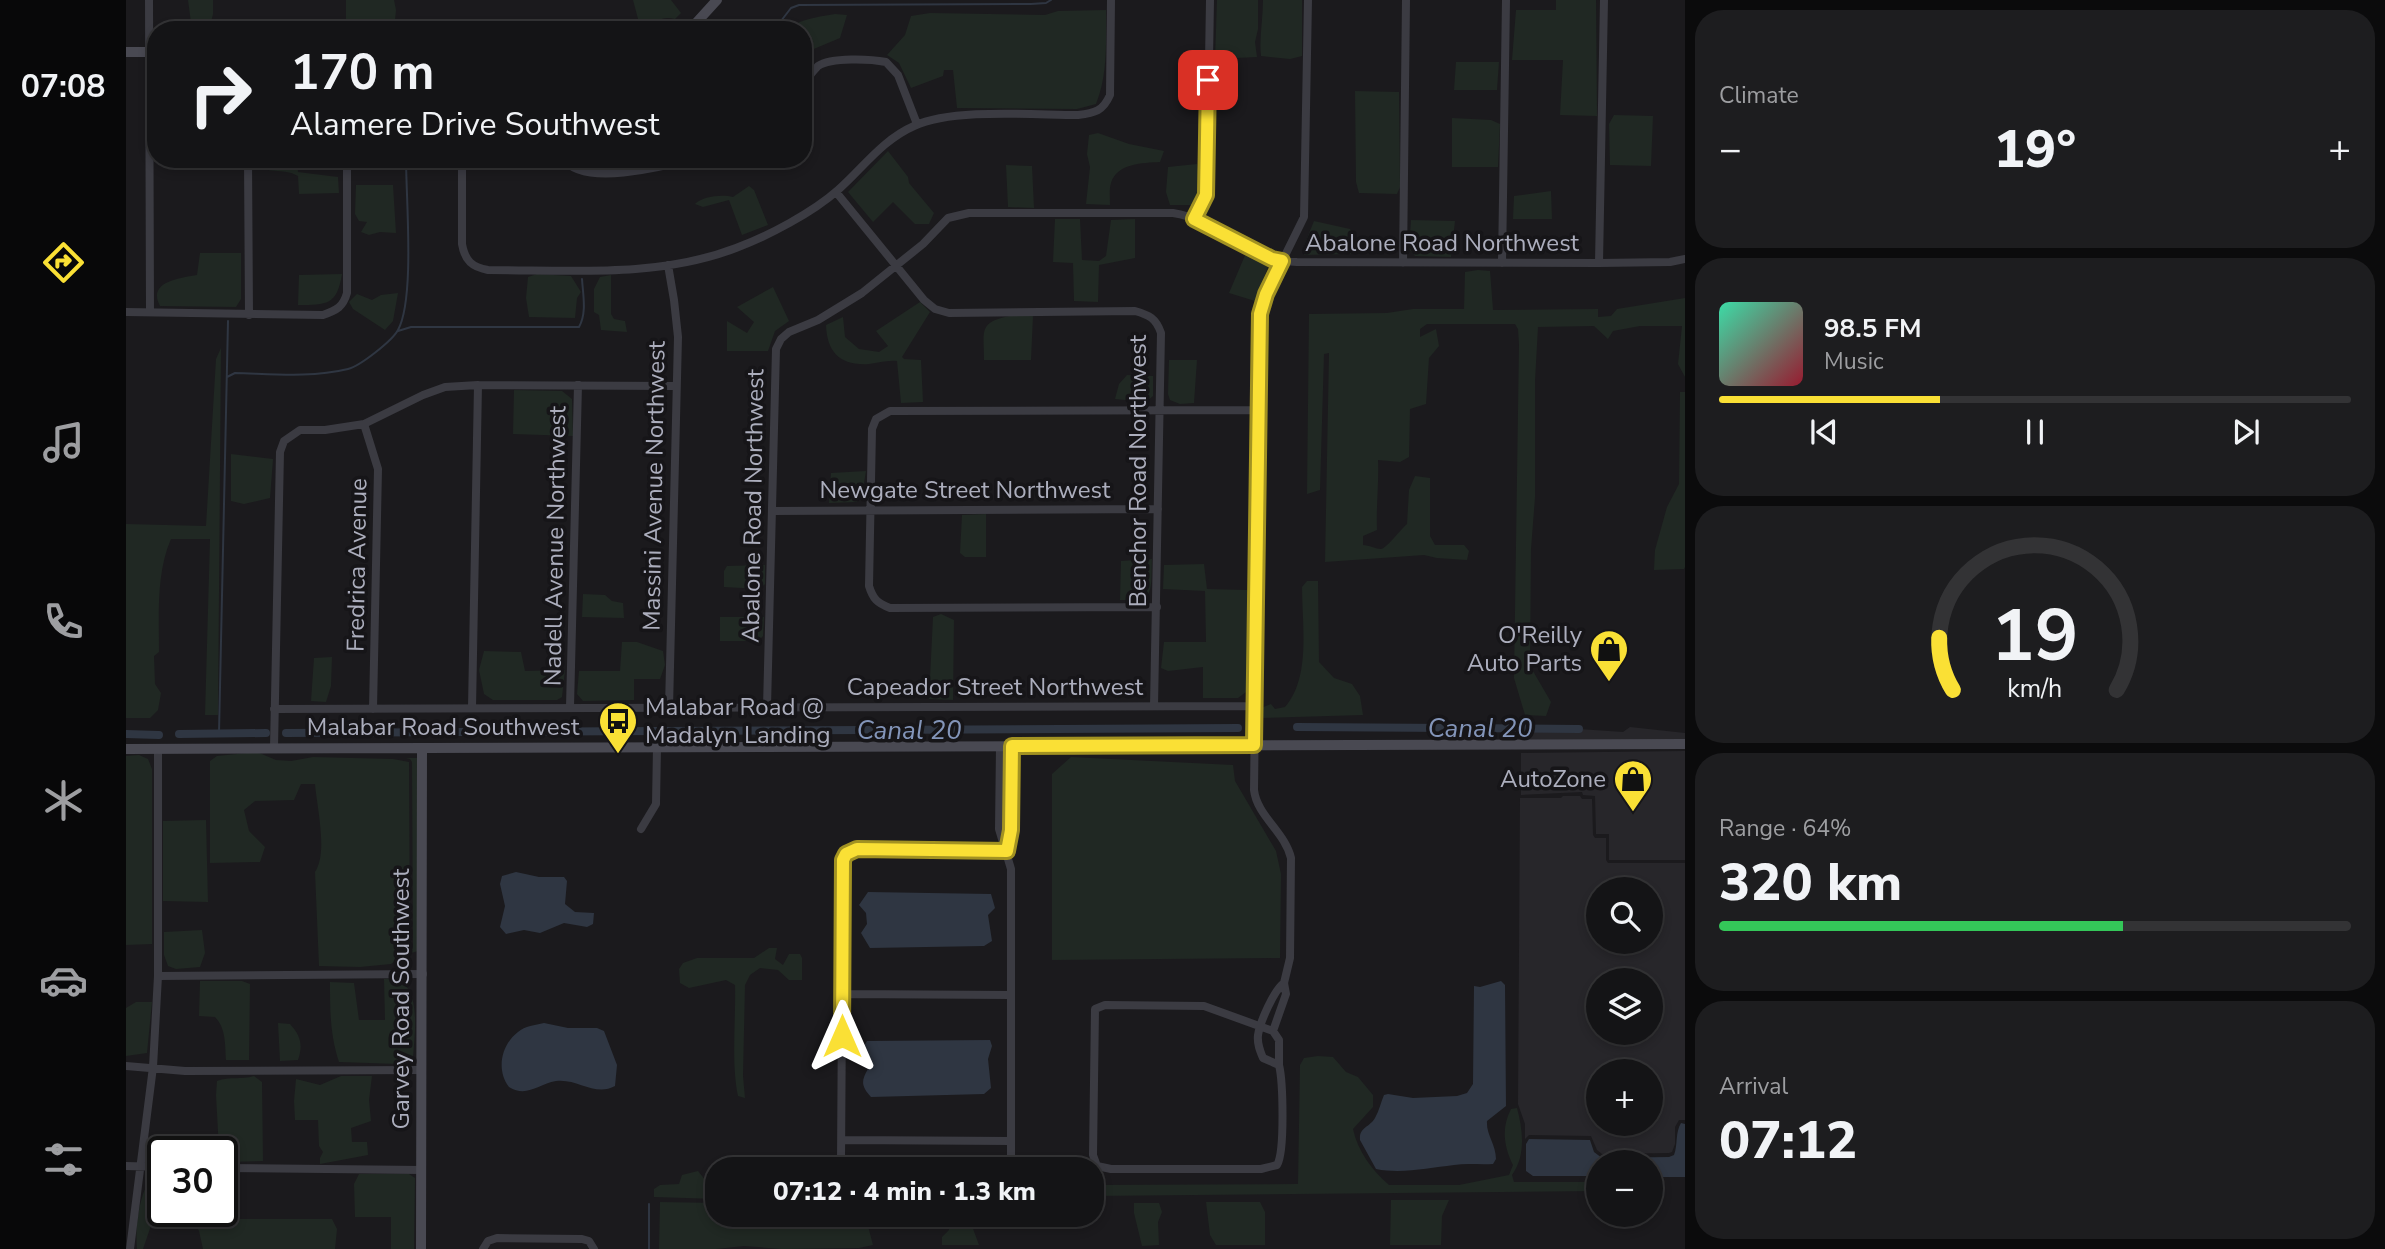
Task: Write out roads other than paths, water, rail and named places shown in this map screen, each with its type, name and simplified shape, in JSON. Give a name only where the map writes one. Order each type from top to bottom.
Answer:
[{"type":"main road","points":[[698,21],[717,0]]},
{"type":"main road","points":[[126,52],[147,52]]},
{"type":"main road","name":"Malabar Road Southwest","points":[[126,749],[1685,744]]},
{"type":"main road","name":"Garvey Road Southwest","points":[[421,1249],[422,749]]},
{"type":"street","points":[[149,0],[150,21]]},
{"type":"street","points":[[462,168],[463,253],[476,268],[641,269],[734,249],[766,235],[836,192],[881,146],[916,124],[952,116],[1095,113],[1105,105],[1110,94],[1111,0]]},
{"type":"street","points":[[1194,219],[1206,196],[1210,0]]},
{"type":"street","points":[[1273,1031],[1286,994],[1284,983],[1290,957],[1291,858],[1286,845],[1255,800],[1253,706],[1260,314],[1266,294],[1304,217],[1308,0]]},
{"type":"street","points":[[1403,263],[1406,0]]},
{"type":"street","points":[[1502,263],[1506,0]]},
{"type":"street","points":[[1599,263],[1604,0]]},
{"type":"street","points":[[812,74],[827,62],[886,62],[898,75],[916,124]]},
{"type":"street","points":[[150,312],[151,168]]},
{"type":"street","points":[[248,168],[249,315]]},
{"type":"street","points":[[126,312],[324,315],[337,310],[344,303],[347,293],[347,168]]},
{"type":"street","points":[[577,168],[584,172],[629,172],[656,168]]},
{"type":"street","name":"Benchor Road Northwest","points":[[836,192],[934,309],[949,313],[1135,312],[1148,314],[1157,322],[1161,333],[1154,706]]},
{"type":"street","name":"Abalone Road Northwest","points":[[767,707],[776,349],[781,339],[789,332],[818,320],[862,293],[898,266],[925,243],[948,218],[958,215],[1173,213],[1194,219],[1272,259],[1282,261],[1599,263],[1685,260]]},
{"type":"street","name":"Massini Avenue Northwest","points":[[668,265],[678,337],[669,708]]},
{"type":"street","points":[[472,708],[478,385]]},
{"type":"street","name":"Nadell Avenue Northwest","points":[[570,707],[578,385]]},
{"type":"street","points":[[274,748],[280,452],[284,441],[300,430],[325,430],[364,424],[445,387],[676,386]]},
{"type":"street","points":[[1157,607],[890,608],[878,603],[872,597],[869,586],[872,429],[876,419],[890,411],[1258,410]]},
{"type":"street","name":"Fredrica Avenue","points":[[364,424],[378,469],[373,709]]},
{"type":"street","name":"Newgate Street Northwest","points":[[772,510],[1158,509]]},
{"type":"street","name":"Capeador Street Northwest","points":[[274,709],[1253,706]]},
{"type":"street","points":[[1000,746],[999,829],[1011,869],[1011,1157]]},
{"type":"street","points":[[1007,851],[1011,830],[1012,746]]},
{"type":"street","points":[[641,829],[656,804],[657,747]]},
{"type":"street","points":[[130,1249],[153,1067],[158,976],[158,749]]},
{"type":"street","points":[[841,1157],[843,860],[846,854],[857,849],[1007,851]]},
{"type":"street","points":[[158,976],[423,974]]},
{"type":"street","points":[[1279,1065],[1264,1058],[1260,1052],[1258,1035],[1275,991],[1284,983]]},
{"type":"street","points":[[842,994],[1011,995]]},
{"type":"street","points":[[1105,1005],[1204,1006],[1273,1031],[1279,1040],[1282,1077],[1281,1153],[1277,1166],[1261,1169],[1111,1169],[1097,1166],[1093,1155],[1094,1009],[1105,1005]]},
{"type":"street","points":[[126,1066],[185,1071],[422,1070]]},
{"type":"street","points":[[842,1140],[1011,1141]]},
{"type":"street","points":[[126,1166],[147,1167]]},
{"type":"street","points":[[238,1168],[422,1170]]},
{"type":"street","points":[[486,1245],[497,1238],[582,1239],[589,1241],[594,1249]]},
{"type":"water","points":[[516,872],[539,877],[564,877],[567,881],[565,904],[575,912],[594,913],[593,924],[587,927],[564,923],[540,933],[524,930],[506,934],[500,927],[505,906],[500,884],[502,876]]},
{"type":"water","points":[[868,892],[991,894],[995,908],[988,915],[992,941],[984,946],[870,948],[861,933],[867,924],[866,913],[859,905]]},
{"type":"water","points":[[1501,981],[1505,985],[1506,1106],[1487,1121],[1496,1154],[1493,1164],[1459,1164],[1405,1171],[1376,1169],[1360,1136],[1375,1118],[1384,1095],[1413,1098],[1467,1093],[1473,1084],[1474,986]]},
{"type":"water","points":[[544,1023],[604,1031],[617,1065],[615,1086],[600,1089],[556,1081],[527,1091],[509,1087],[502,1066],[504,1051],[512,1037],[521,1030]]},
{"type":"water","points":[[990,1040],[992,1046],[988,1059],[991,1088],[984,1094],[871,1097],[865,1090],[863,1080],[868,1069],[862,1049],[867,1041]]},
{"type":"water","points":[[1681,1123],[1685,1124],[1685,1177],[1663,1177],[1663,1157],[1674,1155]]},
{"type":"water","points":[[1529,1139],[1590,1140],[1593,1150],[1586,1150],[1586,1176],[1533,1176],[1526,1171],[1526,1144]]},
{"type":"waterway","points":[[781,21],[791,8],[799,5],[1031,4],[1051,0]]},
{"type":"waterway","points":[[227,377],[235,373],[278,375],[348,369],[368,358],[395,335],[403,315],[408,273],[406,168]]},
{"type":"waterway","points":[[398,331],[411,327],[579,327],[584,310],[582,279]]},
{"type":"waterway","points":[[219,733],[228,321]]},
{"type":"waterway","name":"Canal 20","points":[[1297,727],[1579,729]]},
{"type":"waterway","name":"Canal 20","points":[[286,733],[1238,728]]},
{"type":"waterway","name":"Canal 20","points":[[179,734],[266,733]]},
{"type":"waterway","name":"Canal 20","points":[[126,734],[159,735]]},
{"type":"waterway","points":[[649,1204],[649,1249]]},
{"type":"place","name":"O'Reilly Auto Parts","points":[[1609,683]]},
{"type":"place","name":"Malabar Road @ Madalyn Landing","points":[[618,755]]},
{"type":"place","name":"AutoZone","points":[[1633,813]]}]
